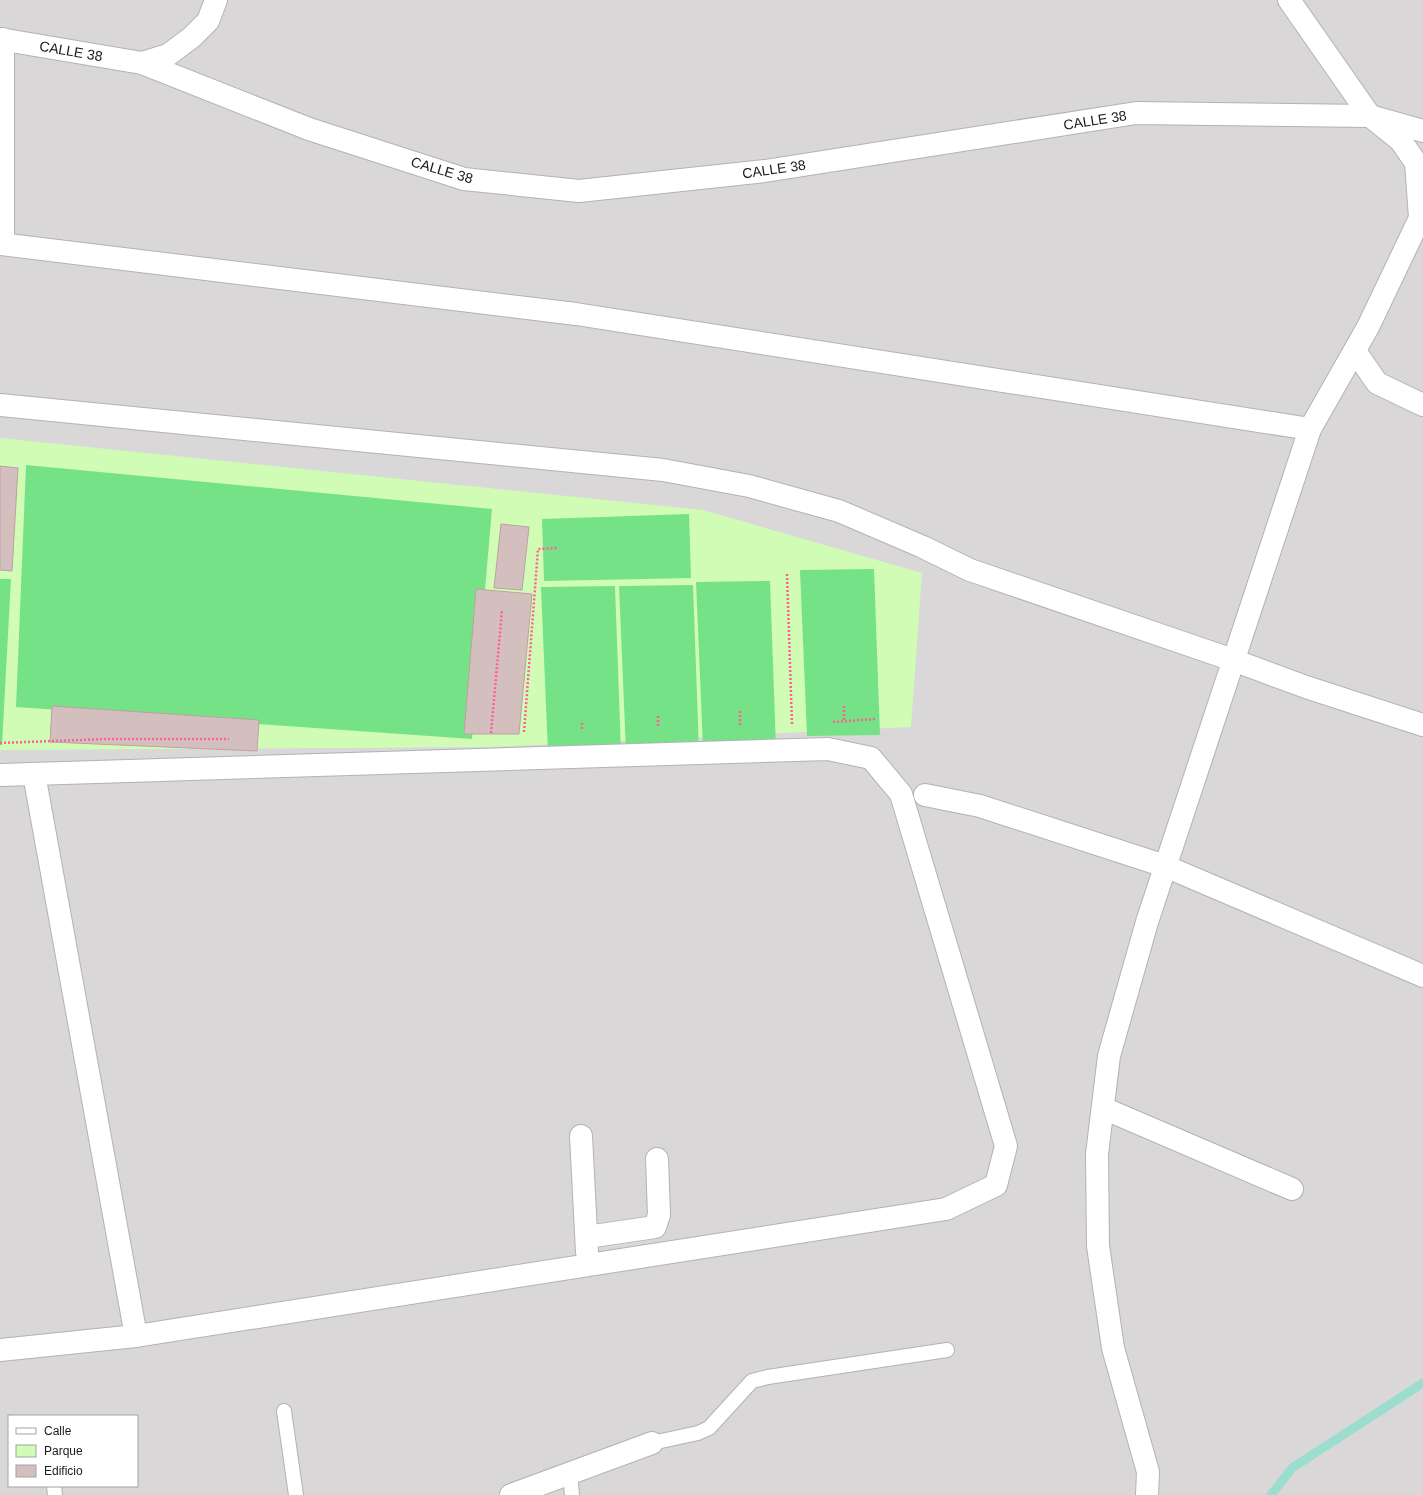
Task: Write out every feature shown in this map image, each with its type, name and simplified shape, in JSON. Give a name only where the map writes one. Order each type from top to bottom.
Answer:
[{"type":"street","name":"CALLE 38","points":[[142,63],[168,55],[192,37],[208,21],[216,0]]},
{"type":"street","points":[[1147,1495],[1148,1472],[1113,1348],[1098,1246],[1097,1154],[1109,1056],[1147,922],[1310,429],[1368,327],[1422,218],[1416,163],[1401,141],[1370,116],[1289,0]]},
{"type":"street","name":"CALLE 38","points":[[1,39],[142,63],[309,129],[464,179],[579,192],[766,171],[1136,113],[1370,116],[1423,131]]},
{"type":"street","points":[[1,39],[1,244],[576,314],[1310,429]]},
{"type":"street","points":[[1355,351],[1377,383],[1423,405]]},
{"type":"street","points":[[0,405],[663,470],[749,486],[839,511],[923,547],[970,570],[1233,660],[1306,687],[1423,725]]},
{"type":"street","points":[[0,775],[828,748],[871,758],[902,794],[1006,1146],[996,1185],[946,1209],[136,1336],[0,1350]]},
{"type":"street","points":[[34,774],[136,1336]]},
{"type":"street","points":[[925,795],[980,806],[1165,866],[1423,976]]},
{"type":"street","points":[[1103,1108],[1292,1188]]},
{"type":"street","points":[[581,1136],[588,1265]]},
{"type":"street","points":[[587,1237],[655,1227],[659,1215],[657,1159]]},
{"type":"street","points":[[511,1495],[652,1443]]},
{"type":"lane","points":[[652,1443],[698,1433],[709,1428],[752,1381],[768,1377],[947,1350]]},
{"type":"lane","points":[[284,1411],[296,1495]]},
{"type":"lane","points":[[570,1473],[572,1495]]},
{"type":"path","points":[[524,733],[538,548],[558,548]]},
{"type":"path","points":[[785,724],[792,724],[787,574]]},
{"type":"path","points":[[491,735],[502,610]]},
{"type":"path","points":[[844,706],[844,721]]},
{"type":"path","points":[[740,711],[740,727]]},
{"type":"path","points":[[658,716],[659,732]]},
{"type":"path","points":[[0,743],[105,739],[230,739]]},
{"type":"shaded area","points":[[0,0],[1423,0],[1423,1495],[0,1495]]},
{"type":"green space","points":[[0,438],[703,510],[922,573],[911,727],[490,747],[0,750]]},
{"type":"green space","points":[[26,465],[492,509],[472,739],[16,707]]},
{"type":"green space","points":[[689,514],[691,578],[544,581],[542,519]]},
{"type":"green space","points":[[874,569],[880,735],[807,736],[800,570]]},
{"type":"green space","points":[[0,579],[11,579],[2,745],[0,745]]},
{"type":"green space","points":[[770,581],[776,747],[703,748],[696,582]]},
{"type":"green space","points":[[693,585],[699,751],[626,752],[619,586]]},
{"type":"green space","points":[[615,586],[621,752],[548,753],[541,587]]},
{"type":"building","points":[[0,466],[18,468],[12,571],[0,570]]},
{"type":"building","points":[[501,524],[529,527],[522,590],[494,588]]},
{"type":"building","points":[[476,589],[532,594],[519,734],[464,734]]},
{"type":"building","points":[[52,706],[259,720],[257,751],[50,742]]},
{"type":"waterway","points":[[1271,1495],[1292,1468],[1423,1383]]}]
